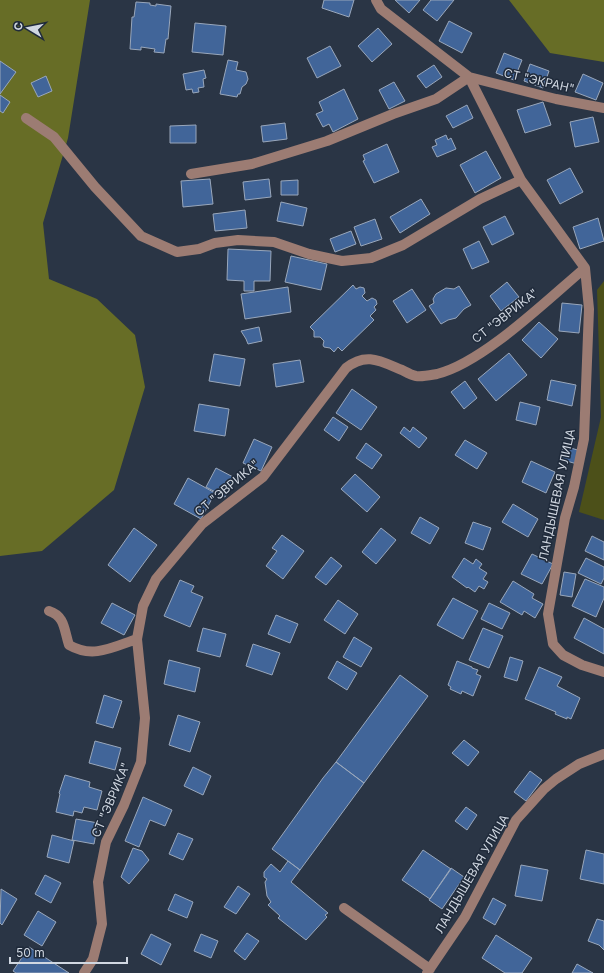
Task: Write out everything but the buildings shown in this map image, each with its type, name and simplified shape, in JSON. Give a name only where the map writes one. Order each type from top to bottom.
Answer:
[{"type":"street","points":[[376,0],[381,9],[469,77],[521,180],[585,268]]},
{"type":"street","points":[[191,174],[252,164],[327,141],[393,114],[436,100],[469,77]]},
{"type":"street","name":"СТ \"ЭКРАН\"","points":[[469,77],[556,99],[604,108]]},
{"type":"street","points":[[26,118],[54,137],[95,187],[141,236],[177,252],[199,249],[215,243],[238,240],[274,242],[309,254],[342,261],[371,258],[403,245],[480,198],[521,180]]},
{"type":"street","name":"СТ \"ЭВРИКА\"","points":[[84,973],[93,960],[102,924],[98,882],[106,842],[124,805],[141,762],[145,718],[138,639],[143,606],[156,579],[202,524],[263,477],[346,368],[354,361],[366,358],[383,362],[415,376],[437,374],[461,365],[496,342],[585,268]]},
{"type":"street","name":"ЛАНДЫШЕВАЯ УЛИЦА","points":[[585,268],[589,309],[584,439],[574,488],[565,518],[548,614],[554,644],[563,655],[582,665],[604,672]]},
{"type":"street","points":[[49,611],[58,614],[69,645],[80,651],[97,652],[138,639]]},
{"type":"street","name":"ЛАНДЫШЕВАЯ УЛИЦА","points":[[428,971],[465,918],[516,820],[544,789],[556,779],[579,764],[604,754]]},
{"type":"street","points":[[344,908],[428,971]]},
{"type":"green space","points":[[0,0],[90,0],[68,138],[43,223],[49,279],[97,299],[135,335],[145,387],[114,490],[42,551],[0,556]]},
{"type":"green space","points":[[509,0],[604,0],[604,62],[550,53]]},
{"type":"green space","points":[[604,281],[604,520],[579,512],[601,417],[597,290]]}]
